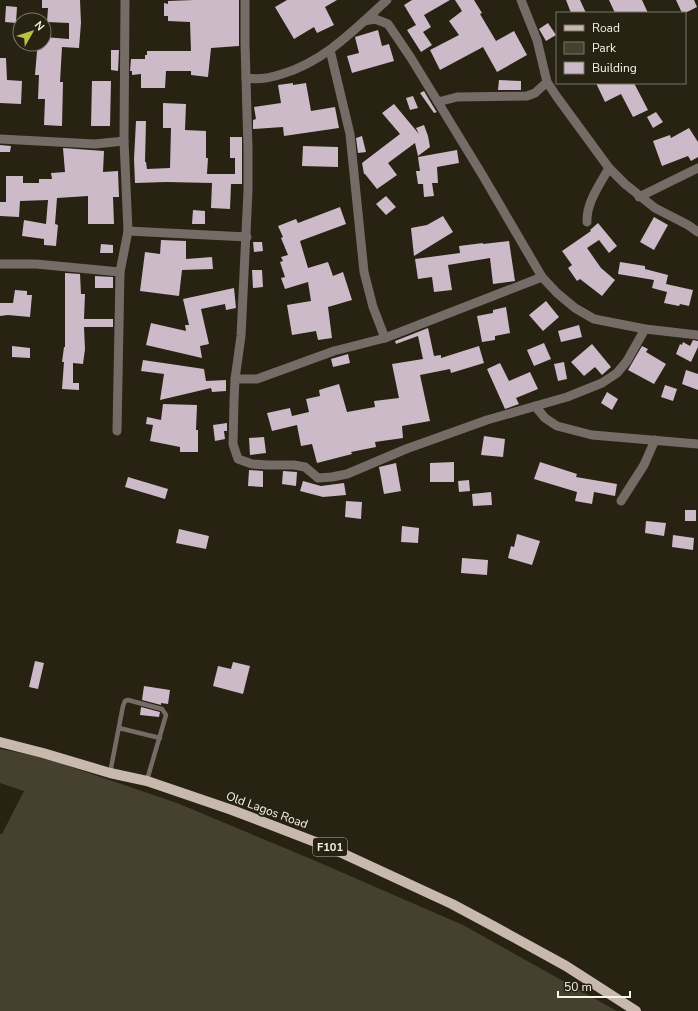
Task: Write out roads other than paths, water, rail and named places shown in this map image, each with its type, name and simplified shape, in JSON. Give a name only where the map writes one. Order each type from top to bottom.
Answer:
[{"type":"main road","name":"Old Lagos Road","points":[[0,742],[147,782],[232,810],[331,848],[452,904],[559,963],[636,1011]]},
{"type":"street","points":[[117,431],[120,272],[128,231],[124,141],[126,0]]},
{"type":"street","points":[[245,0],[248,149],[247,237],[243,270],[241,336],[235,378],[234,444],[238,459],[252,464],[294,465],[305,467],[318,478],[332,478],[346,474],[406,449],[487,420],[567,397],[602,384],[617,373],[627,361],[645,329]]},
{"type":"street","points":[[246,78],[255,80],[274,76],[292,71],[312,62],[330,50],[387,0]]},
{"type":"street","points":[[521,0],[537,40],[547,82],[610,168],[639,197],[655,208],[688,225],[698,232]]},
{"type":"street","points":[[364,21],[375,19],[388,24],[438,102],[542,277],[557,293],[575,308],[594,319],[645,329],[698,335]]},
{"type":"street","points":[[330,50],[350,134],[364,272],[373,307],[385,338]]},
{"type":"street","points":[[438,102],[457,97],[527,96],[536,93],[547,82]]},
{"type":"street","points":[[0,139],[95,144],[124,141]]},
{"type":"street","points":[[587,222],[587,212],[594,194],[610,168]]},
{"type":"street","points":[[639,197],[698,168]]},
{"type":"street","points":[[128,231],[247,237]]},
{"type":"street","points":[[0,264],[36,264],[120,272]]},
{"type":"street","points":[[235,378],[257,378],[334,351],[385,338],[542,277]]},
{"type":"street","points":[[535,406],[545,418],[557,426],[592,435],[698,444]]},
{"type":"street","points":[[621,501],[644,465],[656,440]]},
{"type":"lane","points":[[110,773],[124,703],[128,700],[165,711],[166,718],[147,782]]},
{"type":"lane","points":[[119,728],[160,738]]}]
